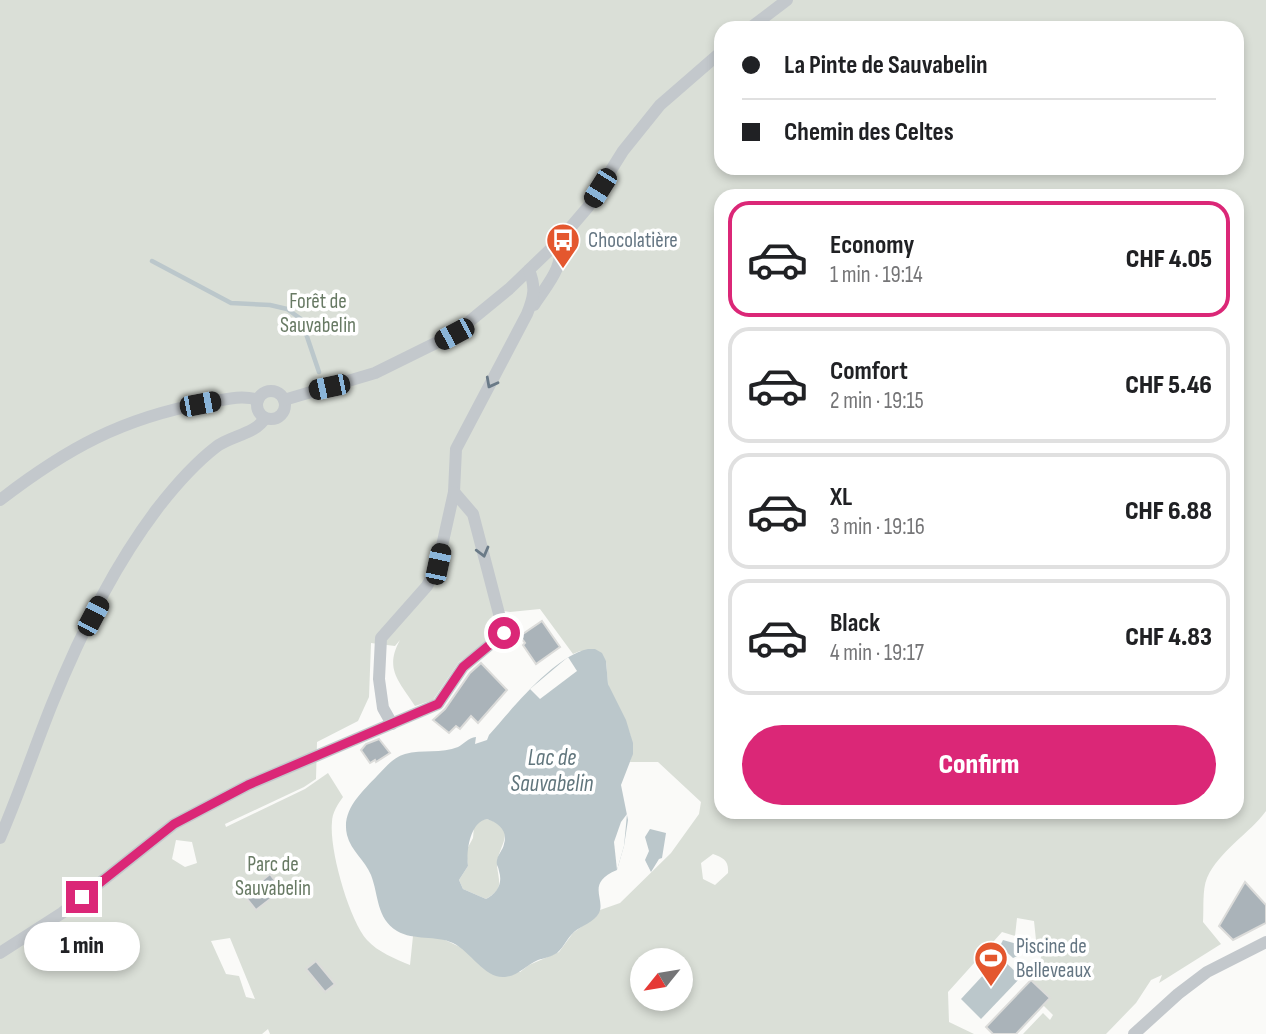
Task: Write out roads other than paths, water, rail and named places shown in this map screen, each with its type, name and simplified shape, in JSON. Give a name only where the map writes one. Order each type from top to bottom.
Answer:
[{"type":"street","points":[[760,21],[787,0]]},
{"type":"street","points":[[284,400],[375,373],[454,334],[558,242],[588,207],[623,151],[660,105],[714,58]]},
{"type":"street","points":[[393,724],[383,708],[379,679],[382,638],[427,586],[438,564],[454,492],[456,449],[523,323],[559,266],[562,251],[558,242]]},
{"type":"street","points":[[523,323],[535,294],[529,270]]},
{"type":"street","points":[[271,391],[284,400],[284,409],[280,416],[273,419],[259,414],[257,407],[261,395],[271,391]]},
{"type":"street","points":[[0,500],[76,448],[110,430],[174,409],[226,399],[250,397],[258,400]]},
{"type":"street","points":[[0,838],[52,703],[81,639],[131,545],[192,468],[217,446],[261,425],[265,418]]},
{"type":"street","points":[[0,953],[62,913],[174,824],[248,785],[438,704],[463,667],[504,633],[473,514],[454,492]]},
{"type":"street","points":[[1134,1034],[1207,972],[1266,942]]},
{"type":"water","name":"Lac de Sauvabelin","points":[[588,649],[602,653],[606,661],[608,684],[626,720],[633,743],[633,754],[621,785],[628,820],[624,846],[617,870],[607,875],[599,886],[600,908],[597,916],[574,932],[557,953],[534,962],[514,975],[498,976],[491,974],[453,943],[411,936],[390,926],[379,906],[368,870],[349,841],[347,817],[359,795],[393,760],[412,753],[452,749],[476,737],[475,744],[487,740],[534,685],[575,654]],"holes":[[[481,821],[491,821],[502,828],[505,839],[497,862],[500,884],[486,899],[463,889],[459,880],[468,866],[473,831]]]},
{"type":"water","points":[[650,829],[666,833],[662,858],[651,872],[645,860],[649,851],[645,837]]},
{"type":"water","points":[[1003,940],[1017,944],[1022,954],[1013,958],[1000,946]]},
{"type":"water","name":"Piscine de Belleveaux","points":[[1000,957],[1021,977],[981,1019],[961,999]]},
{"type":"waterway","points":[[152,261],[231,303],[270,305],[287,309],[301,319],[319,372]]},
{"type":"place","name":"Chocolatière","points":[[563,270]]},
{"type":"place","name":"Piscine de Belleveaux","points":[[991,988]]},
{"type":"park label","name":"Forêt de Sauvabelin","points":[[318,313]]},
{"type":"park label","name":"Parc de Sauvabelin","points":[[273,876]]}]
